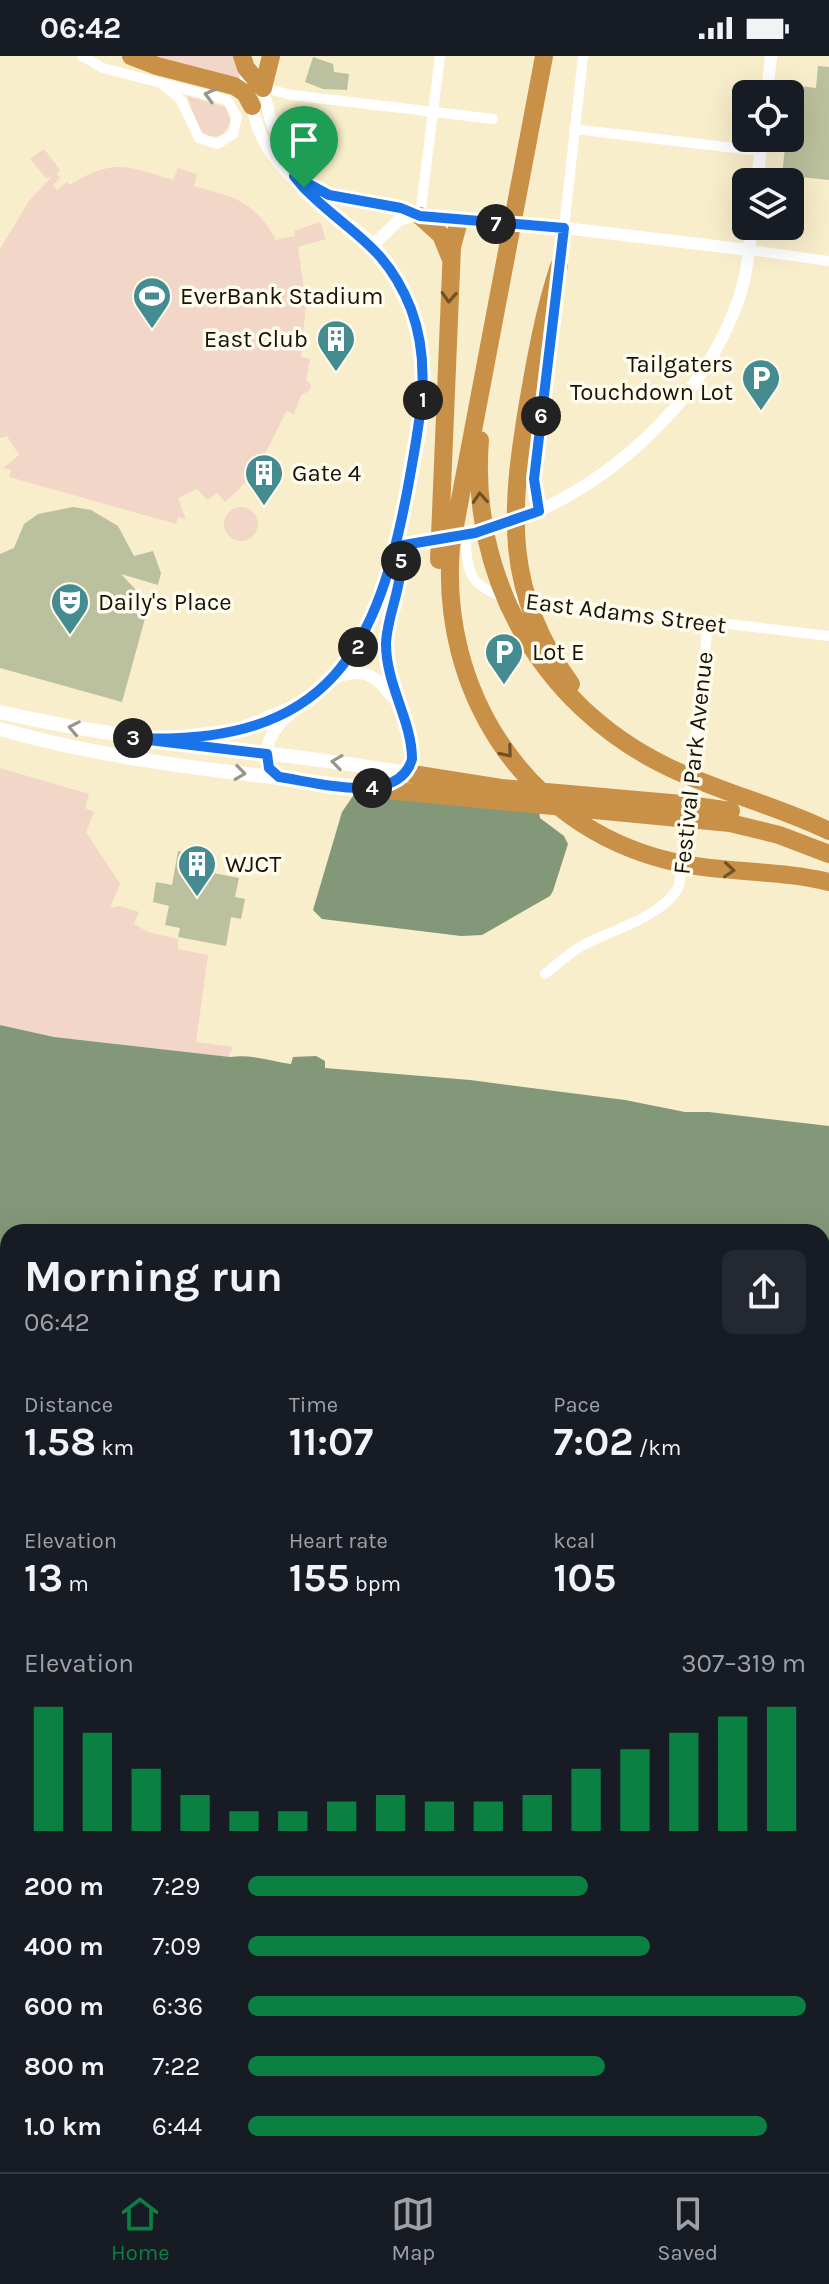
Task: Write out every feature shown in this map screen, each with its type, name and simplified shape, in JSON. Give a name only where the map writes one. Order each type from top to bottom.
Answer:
[{"type":"highway","points":[[131,56],[234,86],[245,93],[252,106]]},
{"type":"highway","points":[[263,88],[271,56]]},
{"type":"highway","points":[[544,56],[481,433],[479,482],[485,537],[499,585],[512,615],[544,668],[571,699],[603,728],[656,761],[829,831]]},
{"type":"highway","points":[[483,719],[456,638],[450,599],[450,561],[522,194],[553,56]]},
{"type":"highway","points":[[248,58],[263,88]]},
{"type":"highway","points":[[420,216],[441,235],[451,265]]},
{"type":"highway","points":[[459,221],[453,240],[451,265],[439,573],[441,617],[458,676],[483,719],[513,760],[548,796],[579,820],[612,839],[643,853],[686,865],[791,875],[829,882]]},
{"type":"highway","points":[[559,266],[542,327],[519,459],[514,501],[516,550],[537,626],[560,669],[587,703],[620,735],[656,761]]},
{"type":"highway","points":[[406,773],[749,826],[829,854]]},
{"type":"highway","points":[[376,789],[743,814],[829,842]]},
{"type":"main road","points":[[132,738],[225,733],[264,721],[302,704]]},
{"type":"main road","points":[[0,712],[132,738],[406,773]]},
{"type":"main road","points":[[0,729],[85,750],[171,764],[376,789],[393,784],[406,773]]},
{"type":"street","points":[[82,56],[103,68],[227,100],[237,117],[233,134],[217,144],[199,138],[181,100],[162,84]]},
{"type":"street","points":[[420,216],[440,56]]},
{"type":"street","points":[[539,511],[534,479],[583,56]]},
{"type":"street","points":[[768,80],[771,56]]},
{"type":"street","points":[[248,58],[252,106],[270,152],[316,200],[372,246],[404,293],[423,356],[424,397],[398,546],[368,630],[333,678],[274,731],[267,754],[269,768],[279,777]]},
{"type":"street","points":[[493,119],[292,95],[263,88],[270,118],[294,176],[329,195],[401,208],[420,216],[564,228],[829,261]]},
{"type":"street","points":[[574,129],[732,143]]},
{"type":"street","points":[[372,246],[399,220],[420,216]]},
{"type":"street","points":[[398,546],[465,535],[539,511],[609,470],[673,408],[698,377],[729,324],[740,296],[750,240]]},
{"type":"street","name":"East Adams Street","points":[[465,535],[470,573],[476,583],[490,593],[524,601],[829,636]]},
{"type":"street","points":[[398,546],[401,569],[386,643],[389,674],[412,751],[411,764],[406,773]]},
{"type":"street","name":"Festival Park Avenue","points":[[545,974],[579,948],[669,899],[679,886],[708,623]]},
{"type":"street","points":[[333,678],[356,672],[369,673],[382,682],[398,705]]},
{"type":"shaded area","points":[[146,56],[235,56],[241,79]]},
{"type":"shaded area","points":[[187,96],[226,107],[230,121],[226,131],[215,136],[200,131]]},
{"type":"shaded area","name":"EverBank Stadium","points":[[44,149],[60,170],[57,173],[60,178],[53,185],[57,190],[67,182],[70,185],[109,168],[131,168],[173,180],[178,168],[197,174],[194,186],[233,198],[252,209],[276,240],[295,236],[294,231],[320,222],[326,239],[298,247],[306,304],[301,357],[310,359],[306,379],[311,386],[309,391],[301,395],[294,414],[286,411],[261,460],[235,493],[225,502],[217,493],[207,500],[197,489],[178,498],[186,519],[178,517],[176,524],[9,477],[11,470],[3,468],[19,455],[7,436],[0,438],[0,249],[29,201],[52,176],[46,178],[30,159]]},
{"type":"shaded area","points":[[241,507],[253,512],[258,524],[253,536],[241,541],[229,536],[224,524],[229,512]]},
{"type":"shaded area","points":[[0,768],[89,794],[85,808],[94,812],[86,832],[120,884],[110,908],[120,906],[139,912],[134,924],[148,932],[178,939],[178,949],[208,955],[196,1042],[233,1047],[228,1057],[54,1037],[0,1025]]},
{"type":"shaded area","points":[[355,793],[361,794],[364,801],[375,803],[381,798],[539,811],[540,818],[564,836],[568,844],[553,891],[550,896],[482,935],[461,936],[322,919],[313,910],[342,812]]},
{"type":"shaded area","points":[[0,1025],[54,1037],[253,1057],[291,1064],[293,1057],[316,1056],[325,1061],[325,1068],[470,1080],[625,1100],[685,1112],[829,1126],[829,1224],[0,1224]]},
{"type":"building","points":[[313,57],[333,64],[334,72],[349,74],[347,90],[323,89],[305,82]]},
{"type":"building","points":[[818,66],[829,67],[829,180],[804,177],[804,168],[783,168],[784,152],[804,152],[804,86],[816,88]]},
{"type":"building","name":"Daily's Place","points":[[73,507],[91,510],[118,526],[134,556],[153,551],[161,573],[158,585],[121,574],[149,604],[122,702],[0,668],[0,554],[14,548],[24,524],[38,514]]},
{"type":"building","name":"WJCT","points":[[178,851],[210,857],[208,872],[239,878],[235,897],[245,899],[241,919],[231,917],[226,946],[178,937],[180,928],[165,925],[169,906],[153,902],[156,882],[172,885]]},
{"type":"place","name":"EverBank Stadium","points":[[152,330]]},
{"type":"place","name":"East Club","points":[[336,373]]},
{"type":"place","name":"Tailgaters Touchdown Lot","points":[[761,412]]},
{"type":"place","name":"Gate 4","points":[[264,507]]},
{"type":"place","name":"Daily's Place","points":[[70,636]]},
{"type":"place","name":"Lot E","points":[[504,686]]},
{"type":"place","name":"WJCT","points":[[197,898]]},
{"type":"route","points":[[304,188],[294,176],[329,195],[401,208],[420,216],[564,228],[534,479],[539,511],[475,533],[398,546],[401,569],[389,617],[386,651],[412,759],[410,768],[402,778],[390,786],[376,789],[279,777],[269,768],[267,754],[132,738],[189,737],[231,732],[280,715],[308,700],[340,670],[368,630],[398,546],[424,397],[420,340],[404,293],[376,250],[304,188]]}]
